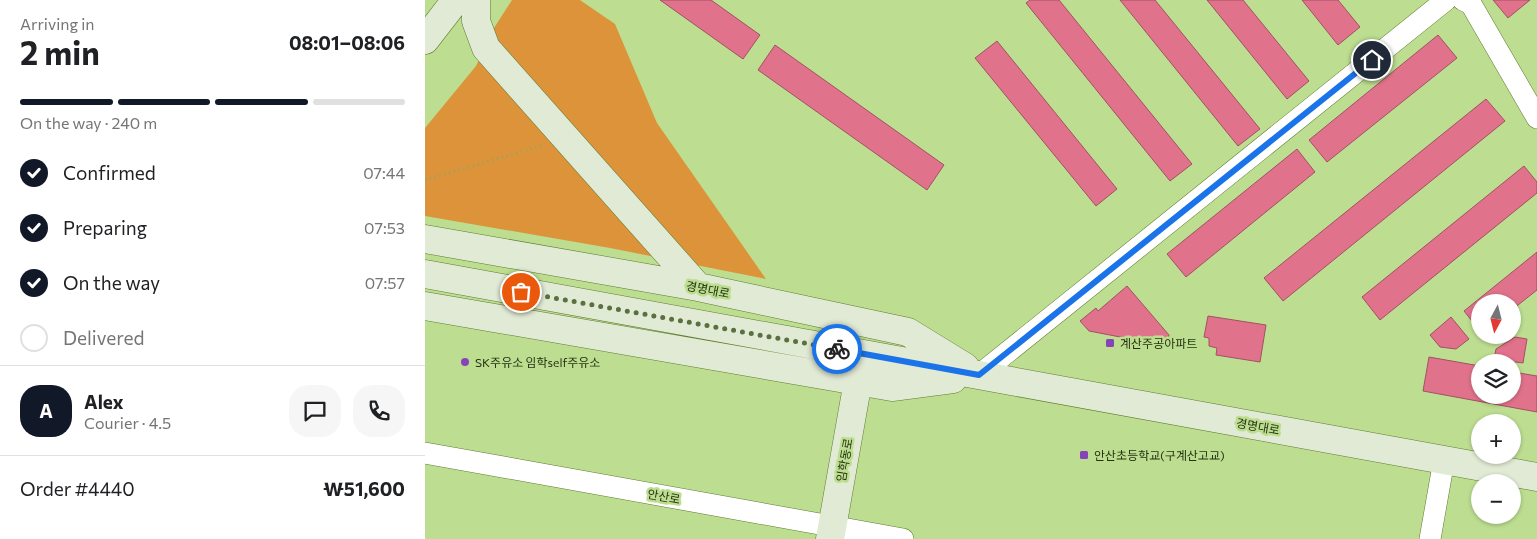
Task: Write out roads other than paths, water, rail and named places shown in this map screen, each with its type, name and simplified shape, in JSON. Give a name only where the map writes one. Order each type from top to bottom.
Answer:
[{"type":"street","points":[[425,40],[456,0]]},
{"type":"street","points":[[476,0],[476,21],[486,48],[698,287]]},
{"type":"street","points":[[979,375],[1446,0]]},
{"type":"street","points":[[1463,0],[1471,4],[1537,118]]},
{"type":"street","name":"경명대로","points":[[426,240],[698,287],[907,332],[979,375]]},
{"type":"street","name":"경명대로","points":[[425,274],[1537,477]]},
{"type":"street","name":"경명대로","points":[[425,306],[892,387],[979,375]]},
{"type":"street","name":"임학동로","points":[[832,533],[858,381]]},
{"type":"street","name":"안산로","points":[[425,453],[832,533],[903,539]]},
{"type":"street","points":[[1430,539],[1443,460]]},
{"type":"place","name":"계산주공아파트","points":[[1110,343]]},
{"type":"place","name":"SK주유소 임학self주유소","points":[[465,362]]},
{"type":"place","name":"안산초등학교(구계산고교)","points":[[1084,455]]}]
